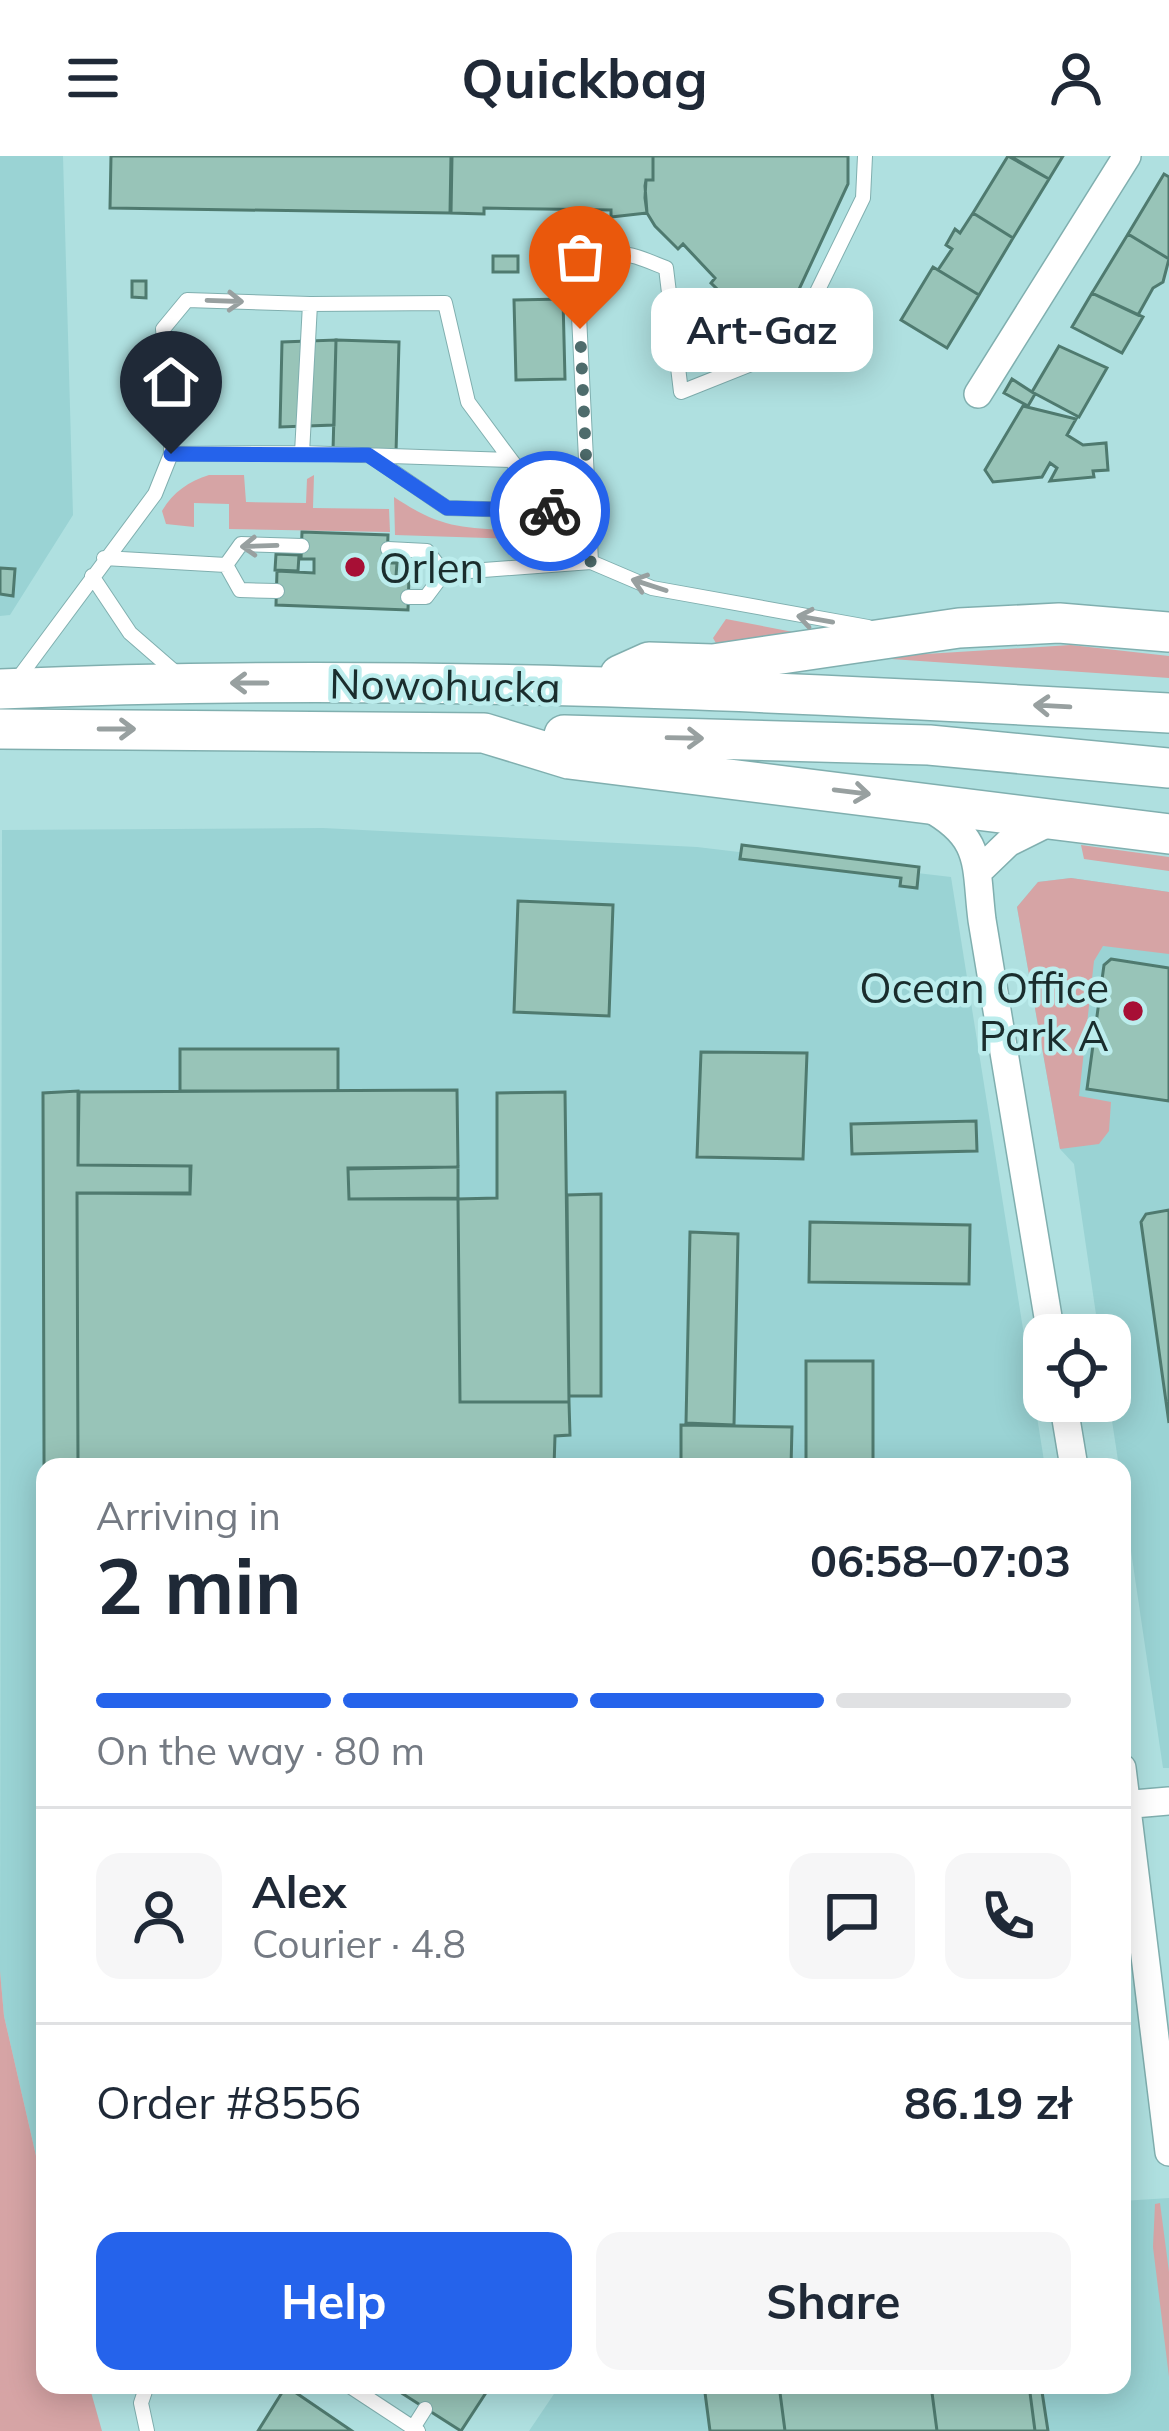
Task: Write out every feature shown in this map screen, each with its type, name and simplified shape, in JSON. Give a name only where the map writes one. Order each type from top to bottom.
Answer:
[{"type":"main road","name":"Nowohucka","points":[[5,689],[190,683],[594,688],[649,662],[712,664],[921,631],[1059,623],[1169,632]]},
{"type":"main road","points":[[594,688],[907,698],[1169,713]]},
{"type":"main road","name":"Nowohucka","points":[[0,729],[484,733],[569,758],[1169,834]]},
{"type":"main road","points":[[484,733],[929,746],[1169,768]]},
{"type":"street","points":[[978,394],[1126,156]]},
{"type":"street","points":[[912,800],[955,825],[980,870],[982,920],[1048,1314]]},
{"type":"street","points":[[980,870],[1019,835],[1060,820]]},
{"type":"street","points":[[1066,1422],[1072,1458]]},
{"type":"street","points":[[1131,1805],[1169,1802]]},
{"type":"street","points":[[1131,1852],[1169,2152]]},
{"type":"lane","points":[[591,562],[578,295],[582,269],[601,254],[629,253],[666,268],[681,392],[746,367],[789,349],[863,198],[866,156]]},
{"type":"lane","points":[[5,689],[46,644],[155,494],[171,454],[163,329],[187,300],[445,302],[468,402],[591,562]]},
{"type":"lane","points":[[302,453],[310,304]]},
{"type":"lane","points":[[171,454],[511,460]]},
{"type":"lane","points":[[368,455],[447,508],[552,511]]},
{"type":"lane","points":[[226,565],[241,544],[302,546]]},
{"type":"lane","points":[[388,549],[427,551],[444,573]]},
{"type":"lane","points":[[104,559],[226,565]]},
{"type":"lane","points":[[408,597],[426,597],[444,573],[591,562],[652,588],[833,622],[921,631]]},
{"type":"lane","points":[[226,565],[240,590],[277,592]]},
{"type":"lane","points":[[92,576],[130,633],[190,683]]},
{"type":"lane","points":[[144,2394],[141,2403],[148,2431]]},
{"type":"lane","points":[[362,2394],[416,2429],[425,2409]]},
{"type":"shaded area","points":[[0,156],[63,156],[73,515],[10,615],[0,616]]},
{"type":"shaded area","points":[[209,475],[244,475],[246,502],[306,503],[307,479],[314,475],[313,508],[389,509],[390,532],[229,529],[229,504],[194,503],[194,527],[166,524],[162,511],[171,499],[188,484]]},
{"type":"shaded area","points":[[394,497],[439,521],[519,535],[516,539],[395,535]]},
{"type":"shaded area","points":[[726,619],[793,632],[792,637],[717,645],[713,638]]},
{"type":"shaded area","points":[[1071,645],[1169,656],[1169,678],[891,659],[893,656]]},
{"type":"shaded area","points":[[323,828],[697,847],[951,877],[1023,1329],[1023,1422],[1038,1422],[1044,1458],[36,1458],[36,2156],[4,2016],[0,1971],[2,830]]},
{"type":"shaded area","points":[[1081,845],[1169,857],[1169,871],[1084,859]]},
{"type":"shaded area","points":[[1071,878],[1169,892],[1169,1768],[1163,1768],[1131,1551],[1131,1458],[1118,1458],[1112,1422],[1131,1422],[1131,1314],[1096,1314],[1074,1164],[1060,1149],[1017,907],[1038,882]]},
{"type":"shaded area","points":[[1071,878],[1169,892],[1169,954],[1103,946],[1094,961],[1079,1096],[1111,1102],[1109,1131],[1099,1144],[1060,1149],[1017,907],[1038,882]]},
{"type":"shaded area","points":[[0,1971],[4,2016],[36,2156],[36,2394],[92,2394],[102,2431],[0,2431]]},
{"type":"shaded area","points":[[1169,2198],[1169,2431],[529,2431],[554,2394],[1131,2394],[1131,2200]]},
{"type":"shaded area","points":[[1160,2203],[1169,2272],[1169,2377],[1153,2247],[1155,2204]]},
{"type":"building","points":[[111,156],[451,156],[450,213],[110,208]]},
{"type":"building","points":[[452,156],[653,156],[653,180],[646,180],[645,186],[647,213],[611,217],[611,210],[484,208],[484,214],[451,213]]},
{"type":"building","points":[[653,156],[848,156],[848,184],[789,311],[778,311],[778,318],[741,312],[711,283],[715,278],[683,244],[678,249],[655,226],[645,198],[646,180],[653,180]]},
{"type":"building","points":[[1008,156],[1049,179],[1013,238],[973,213]]},
{"type":"building","points":[[1010,156],[1063,156],[1049,179]]},
{"type":"building","points":[[1164,174],[1169,177],[1169,259],[1128,234]]},
{"type":"building","points":[[973,213],[1013,238],[979,295],[938,270],[952,249],[946,245],[955,229],[960,233]]},
{"type":"building","points":[[1128,234],[1169,259],[1163,282],[1153,288],[1138,315],[1092,293]]},
{"type":"building","points":[[493,256],[518,256],[518,272],[493,272]]},
{"type":"building","points":[[933,267],[979,295],[947,348],[901,320]]},
{"type":"building","points":[[132,281],[146,281],[146,298],[132,297]]},
{"type":"building","points":[[1092,293],[1143,317],[1122,353],[1072,327]]},
{"type":"building","points":[[563,299],[565,379],[516,380],[514,300]]},
{"type":"building","points":[[336,340],[334,425],[280,427],[282,342]]},
{"type":"building","points":[[336,340],[399,342],[396,453],[333,451]]},
{"type":"building","points":[[1059,346],[1107,368],[1079,417],[1032,392]]},
{"type":"building","points":[[1012,379],[1035,394],[1028,406],[1004,393]]},
{"type":"building","points":[[1023,406],[1076,419],[1067,435],[1083,445],[1106,443],[1108,470],[1093,471],[1094,477],[1050,481],[1057,468],[1050,463],[1042,477],[993,482],[985,470]]},
{"type":"building","name":"Orlen","points":[[302,532],[388,535],[387,563],[397,563],[396,576],[409,576],[408,610],[276,605],[277,571],[314,573],[314,559],[301,559]]},
{"type":"building","points":[[276,554],[299,555],[298,571],[275,570]]},
{"type":"building","points":[[0,568],[15,569],[13,596],[0,594]]},
{"type":"building","points":[[742,845],[919,867],[917,888],[900,886],[901,878],[740,859]]},
{"type":"building","points":[[518,901],[613,905],[609,1016],[514,1012]]},
{"type":"building","name":"Ocean Office Park A","points":[[1111,959],[1169,968],[1169,1101],[1087,1089],[1104,965]]},
{"type":"building","points":[[180,1049],[338,1049],[338,1091],[180,1091]]},
{"type":"building","points":[[701,1052],[807,1053],[803,1159],[697,1157]]},
{"type":"building","points":[[457,1090],[458,1167],[348,1168],[349,1199],[458,1199],[460,1402],[569,1402],[570,1435],[555,1436],[554,1458],[78,1458],[77,1193],[190,1194],[191,1166],[78,1165],[79,1092]]},
{"type":"building","points":[[78,1091],[78,1165],[190,1166],[190,1193],[77,1193],[78,1458],[44,1458],[43,1093]]},
{"type":"building","points":[[565,1092],[569,1402],[460,1402],[458,1199],[497,1198],[497,1093]]},
{"type":"building","points":[[976,1121],[977,1151],[852,1154],[851,1124]]},
{"type":"building","points":[[458,1167],[458,1198],[349,1199],[348,1169]]},
{"type":"building","points":[[601,1194],[601,1396],[569,1396],[567,1195]]},
{"type":"building","points":[[1169,1210],[1169,1423],[1141,1222],[1146,1214]]},
{"type":"building","points":[[810,1222],[970,1225],[969,1284],[809,1282]]},
{"type":"building","points":[[690,1232],[738,1234],[734,1425],[686,1423]]},
{"type":"building","points":[[806,1361],[873,1361],[873,1458],[806,1458]]},
{"type":"building","points":[[681,1425],[792,1427],[791,1458],[681,1458]]},
{"type":"building","points":[[281,2394],[298,2394],[352,2431],[258,2431]]},
{"type":"building","points":[[403,2394],[485,2394],[461,2431]]},
{"type":"building","points":[[705,2394],[780,2394],[785,2431],[710,2431]]},
{"type":"building","points":[[780,2394],[932,2394],[937,2431],[785,2431]]},
{"type":"building","points":[[932,2394],[1030,2394],[1035,2431],[937,2431]]},
{"type":"building","points":[[1030,2394],[1042,2394],[1048,2431],[1035,2431]]},
{"type":"way so far","points":[[550,511],[591,562],[580,329]]},
{"type":"place","name":"Art-Gaz","points":[[580,329]]},
{"type":"place","name":"Orlen","points":[[355,567]]},
{"type":"place","name":"Ocean Office Park A","points":[[1133,1011]]},
{"type":"route","points":[[171,454],[368,455],[447,508],[550,511]]}]
